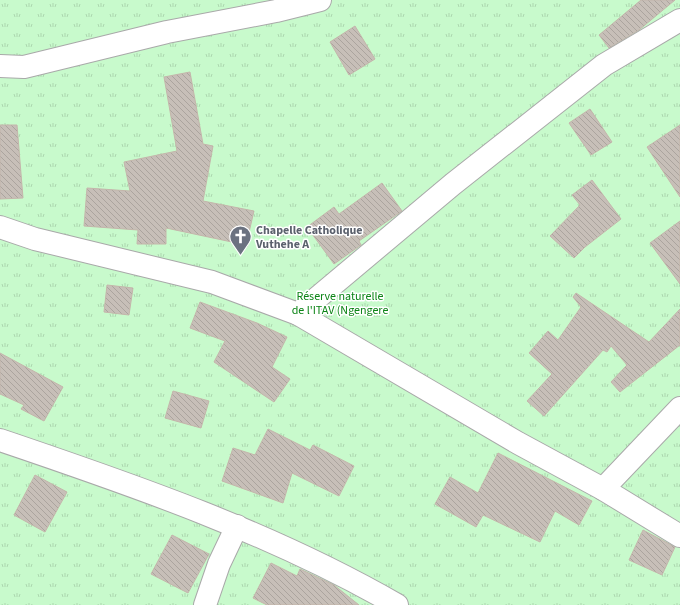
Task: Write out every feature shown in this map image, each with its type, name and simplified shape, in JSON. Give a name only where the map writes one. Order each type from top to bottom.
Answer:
[{"type":"street","points":[[0,66],[24,67],[167,32],[276,11],[320,0]]},
{"type":"street","points":[[298,314],[453,184],[604,65],[680,20]]},
{"type":"street","points":[[0,227],[35,239],[212,282],[298,314],[518,443],[603,489],[680,536]]},
{"type":"street","points":[[603,489],[680,408]]},
{"type":"street","points":[[0,440],[98,473],[237,526],[304,555],[396,605]]},
{"type":"street","points":[[205,605],[219,564],[237,526]]},
{"type":"green space","name":"Réserve naturelle de l'ITAV (Ngengere","points":[[0,0],[680,0],[680,605],[0,605]]},
{"type":"building","points":[[641,0],[675,0],[639,30],[609,48],[599,35]]},
{"type":"building","points":[[355,26],[375,59],[349,75],[330,42]]},
{"type":"building","points":[[190,72],[203,144],[213,146],[203,201],[254,211],[246,245],[166,228],[166,244],[137,244],[138,230],[84,226],[87,188],[130,191],[124,162],[177,151],[164,77]]},
{"type":"building","points":[[590,109],[612,142],[591,155],[569,123]]},
{"type":"building","points":[[0,125],[17,125],[23,198],[0,199]]},
{"type":"building","points":[[680,125],[680,197],[647,147]]},
{"type":"building","points":[[592,180],[621,219],[585,247],[574,258],[550,236],[580,205],[572,195]]},
{"type":"building","points":[[382,183],[402,211],[359,241],[361,245],[334,264],[307,227],[334,207],[339,214]]},
{"type":"building","points":[[680,221],[680,284],[650,243]]},
{"type":"building","points":[[107,285],[133,288],[129,315],[104,312]]},
{"type":"building","points":[[576,293],[649,342],[680,309],[680,345],[620,392],[611,382],[627,365],[611,346],[607,352],[603,350],[544,416],[527,401],[552,374],[529,353],[548,331],[558,340],[581,307],[573,297]]},
{"type":"building","points":[[200,302],[257,323],[287,337],[272,367],[290,379],[274,402],[214,362],[225,341],[190,328]]},
{"type":"building","points":[[0,353],[63,387],[44,421],[21,409],[24,405],[0,394]]},
{"type":"building","points":[[173,391],[209,401],[201,428],[165,418]]},
{"type":"building","points":[[268,429],[310,450],[313,445],[354,466],[339,496],[292,473],[283,503],[222,481],[233,448],[255,455]]},
{"type":"building","points":[[498,453],[592,501],[579,525],[555,511],[540,542],[483,515],[476,527],[435,504],[450,477],[478,493]]},
{"type":"building","points":[[35,475],[67,492],[45,532],[14,515]]},
{"type":"building","points":[[643,530],[675,547],[662,575],[629,560]]},
{"type":"building","points":[[172,535],[209,554],[188,593],[151,574]]},
{"type":"building","points":[[271,563],[297,576],[300,569],[334,585],[359,605],[267,605],[253,598]]},
{"type":"place","name":"Chapelle Catholique Vuthehe A","points":[[240,256]]}]
